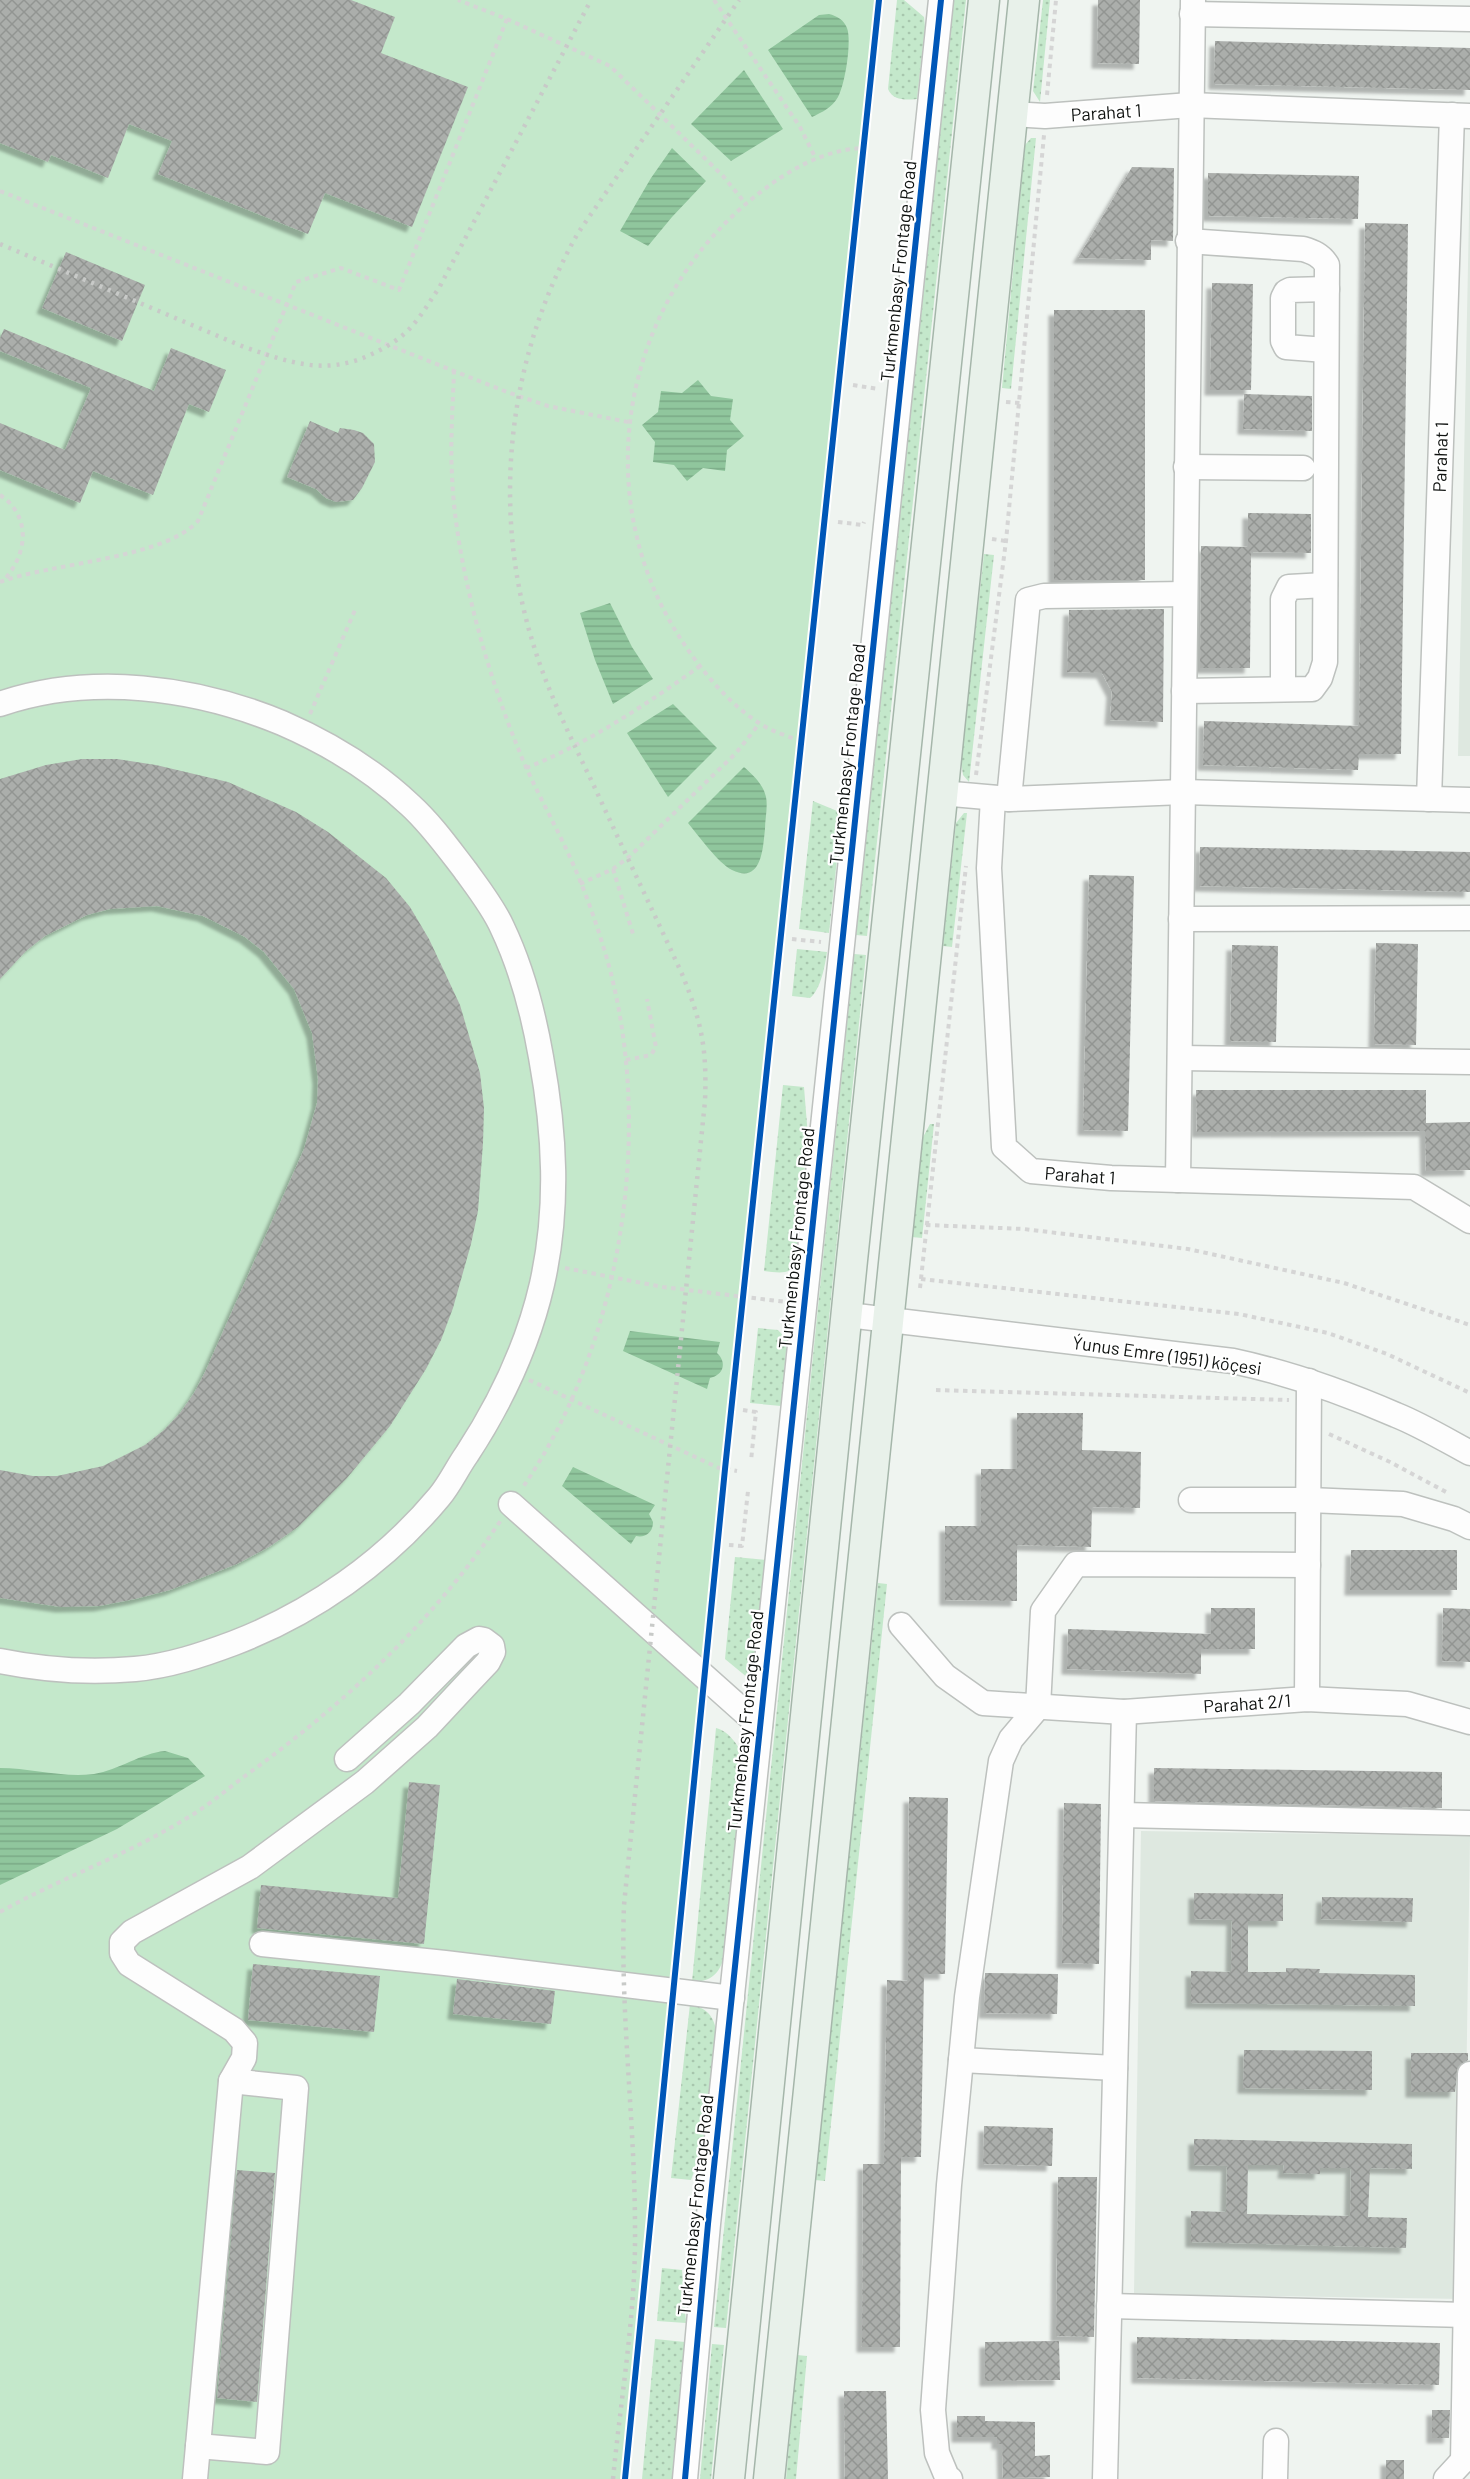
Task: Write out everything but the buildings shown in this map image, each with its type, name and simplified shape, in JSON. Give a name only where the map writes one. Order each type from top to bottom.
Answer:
[{"type":"main road","points":[[729,2479],[984,0]]},
{"type":"main road","points":[[769,2479],[1024,0]]},
{"type":"street","name":"Turkmenbasy Frontage Road","points":[[685,2479],[760,1726],[941,0]]},
{"type":"street","points":[[1178,1180],[1192,7],[1440,9],[1470,19]]},
{"type":"street","name":"Parahat 1","points":[[1012,114],[1046,116],[1190,105],[1461,115],[1428,799]]},
{"type":"street","points":[[1184,692],[1312,689],[1320,678],[1325,662],[1327,265],[1323,258],[1314,252],[1303,249],[1188,241]]},
{"type":"street","points":[[1326,350],[1286,347],[1282,341],[1283,298],[1286,292],[1327,289]]},
{"type":"street","points":[[1186,467],[1303,468]]},
{"type":"street","points":[[1283,689],[1283,598],[1285,591],[1288,587],[1325,585]]},
{"type":"street","name":"Parahat 1","points":[[1185,594],[1044,596],[1028,600],[992,798],[989,868],[1004,1147],[1031,1171],[1111,1178],[1414,1187],[1470,1221]]},
{"type":"street","points":[[0,704],[25,697],[98,687],[174,692],[212,699],[253,711],[302,733],[360,766],[412,806],[479,889],[500,922],[531,1004],[552,1127],[553,1207],[545,1265],[531,1324],[512,1372],[481,1433],[442,1494],[386,1551],[347,1582],[296,1614],[252,1636],[176,1661],[138,1669],[58,1669],[0,1661]]},
{"type":"street","points":[[941,793],[992,798],[1183,792],[1470,800]]},
{"type":"street","points":[[1181,919],[1470,918]]},
{"type":"street","points":[[1180,1058],[1470,1062]]},
{"type":"street","name":"Ýunus Emre (1951) köçesi","points":[[848,1315],[1233,1361],[1309,1402],[1397,1415],[1470,1453]]},
{"type":"street","name":"Parahat 2/1","points":[[901,1625],[945,1676],[983,1703],[1124,1712],[1307,1699],[1309,1402]]},
{"type":"street","points":[[1191,1500],[1309,1500],[1403,1504],[1454,1519],[1470,1527]]},
{"type":"street","points":[[512,1504],[760,1726]]},
{"type":"street","points":[[950,2479],[937,2453],[933,2409],[967,1996],[1001,1761],[1011,1738],[1038,1707],[1043,1611],[1076,1564],[1308,1565]]},
{"type":"street","points":[[195,2479],[231,2081],[244,2058],[243,2038],[234,2030],[129,1964],[122,1953],[122,1942],[132,1932],[249,1867],[365,1782],[427,1727],[469,1683],[488,1662],[493,1652],[492,1646],[479,1639],[466,1646],[409,1704],[347,1759]]},
{"type":"street","points":[[1307,1699],[1407,1704],[1470,1722]]},
{"type":"street","points":[[1105,2479],[1124,1712]]},
{"type":"street","points":[[1122,1815],[1470,1823]]},
{"type":"street","points":[[262,1944],[445,1963],[732,1998]]},
{"type":"street","points":[[961,2061],[1115,2068]]},
{"type":"street","points":[[1446,2479],[1466,2457],[1470,2074]]},
{"type":"street","points":[[198,2446],[267,2452],[268,2441],[296,2088],[231,2081]]},
{"type":"street","points":[[1109,2306],[1466,2315]]},
{"type":"street","points":[[1275,2479],[1276,2441]]},
{"type":"path","points":[[458,0],[507,19],[610,66],[723,176],[746,204]]},
{"type":"path","points":[[714,0],[800,127],[816,159]]},
{"type":"path","points":[[992,798],[1006,541],[1056,0]]},
{"type":"path","points":[[2,581],[149,547],[189,532],[198,521],[296,282],[341,268],[399,290],[507,19]]},
{"type":"path","points":[[862,160],[864,137]]},
{"type":"path","points":[[801,741],[759,724],[722,692],[700,666],[665,612],[641,555],[634,529],[627,476],[628,422],[644,353],[669,296],[699,251],[746,204],[779,179],[816,159],[846,149],[863,148]]},
{"type":"path","points":[[0,191],[507,392],[548,406],[628,422]]},
{"type":"path","points":[[0,1912],[157,1835],[216,1800],[273,1757],[353,1690],[404,1641],[457,1579],[512,1504],[546,1451],[585,1365],[607,1299],[621,1228],[626,1171],[628,1095],[626,1060],[614,990],[605,954],[568,853],[526,768],[504,711],[477,624],[464,564],[452,477],[454,370]]},
{"type":"path","points":[[853,385],[878,388],[877,396]]},
{"type":"path","points":[[0,495],[17,510],[23,527],[23,544],[19,561],[2,581]]},
{"type":"path","points":[[838,522],[863,525],[864,519]]},
{"type":"path","points":[[302,733],[355,610]]},
{"type":"path","points":[[526,768],[561,754],[700,666]]},
{"type":"path","points":[[580,884],[613,869],[630,856],[736,753],[759,724]]},
{"type":"path","points":[[799,753],[802,729]]},
{"type":"path","points":[[920,1288],[967,854]]},
{"type":"path","points":[[613,869],[633,934]]},
{"type":"path","points":[[626,1060],[651,1055],[656,1047],[647,999]]},
{"type":"path","points":[[926,1225],[1024,1229],[1188,1249],[1344,1283],[1470,1325]]},
{"type":"path","points":[[545,1265],[611,1275],[663,1287],[804,1304]]},
{"type":"path","points":[[921,1279],[1239,1314],[1328,1333],[1387,1354],[1470,1393]]},
{"type":"path","points":[[741,1308],[743,1287]]},
{"type":"path","points":[[512,1372],[725,1469],[736,1471]]},
{"type":"path","points":[[936,1390],[1309,1402],[1390,1462],[1452,1496]]},
{"type":"path","points":[[742,1410],[756,1412],[751,1461]]},
{"type":"path","points":[[724,1481],[726,1457]]},
{"type":"path","points":[[729,1545],[742,1546],[748,1491]]},
{"type":"shaded area","points":[[0,0],[883,0],[749,1267],[629,2479],[0,2479]]},
{"type":"shaded area","points":[[897,0],[904,0],[924,17],[925,27],[917,99],[896,98],[888,89]]},
{"type":"shaded area","points":[[954,0],[966,0],[867,936],[856,935]]},
{"type":"shaded area","points":[[1043,0],[1050,0],[1040,102],[1033,91]]},
{"type":"shaded area","points":[[829,14],[840,19],[847,28],[849,43],[847,63],[841,91],[836,101],[812,117],[768,50],[819,15]]},
{"type":"shaded area","points":[[744,70],[783,129],[731,161],[691,124]]},
{"type":"shaded area","points":[[1031,138],[1036,138],[1011,389],[1002,388],[1025,145]]},
{"type":"shaded area","points":[[672,148],[706,181],[648,246],[620,231],[651,178]]},
{"type":"shaded area","points":[[1470,167],[1470,756],[1458,756]]},
{"type":"shaded area","points":[[698,380],[711,396],[733,399],[730,420],[744,436],[727,450],[725,471],[703,468],[687,481],[674,465],[653,462],[655,442],[642,425],[658,412],[661,391],[682,393]]},
{"type":"shaded area","points":[[984,554],[994,555],[969,782],[963,775],[961,761]]},
{"type":"shaded area","points":[[610,603],[632,647],[653,679],[613,704],[595,660],[580,613]]},
{"type":"shaded area","points":[[673,704],[717,748],[668,797],[627,733]]},
{"type":"shaded area","points":[[744,767],[763,788],[767,805],[762,854],[755,868],[750,872],[742,873],[726,866],[688,823]]},
{"type":"shaded area","points":[[813,801],[842,813],[829,933],[799,929]]},
{"type":"shaded area","points":[[964,813],[967,813],[952,947],[943,946],[956,823]]},
{"type":"shaded area","points":[[797,949],[827,952],[820,983],[810,998],[792,996]]},
{"type":"shaded area","points":[[854,954],[866,955],[726,2328],[714,2327]]},
{"type":"shaded area","points":[[783,1085],[804,1087],[808,1137],[795,1264],[786,1272],[778,1272],[764,1271]]},
{"type":"shaded area","points":[[930,1124],[934,1124],[922,1238],[912,1237],[922,1139]]},
{"type":"shaded area","points":[[758,1328],[778,1330],[787,1340],[781,1406],[750,1403]]},
{"type":"shaded area","points":[[630,1331],[720,1342],[717,1353],[723,1364],[721,1371],[710,1378],[707,1389],[623,1351]]},
{"type":"shaded area","points":[[573,1467],[655,1505],[649,1514],[653,1522],[650,1531],[646,1535],[636,1536],[631,1544],[562,1486]]},
{"type":"shaded area","points":[[735,1557],[766,1560],[754,1675],[748,1678],[725,1659]]},
{"type":"shaded area","points":[[878,1583],[887,1584],[825,2181],[815,2180]]},
{"type":"shaded area","points":[[716,1728],[734,1741],[744,1760],[723,1960],[712,1977],[692,1982]]},
{"type":"shaded area","points":[[165,1751],[188,1758],[205,1776],[117,1829],[0,1885],[0,1768],[70,1775],[94,1774],[156,1752]]},
{"type":"shaded area","points":[[1141,1831],[1470,1836],[1463,2299],[1134,2294]]},
{"type":"shaded area","points":[[690,2004],[708,2012],[716,2030],[704,2144],[691,2180],[671,2178]]},
{"type":"shaded area","points":[[662,2268],[682,2270],[686,2323],[657,2321]]},
{"type":"shaded area","points":[[655,2339],[685,2342],[672,2479],[642,2479]]},
{"type":"shaded area","points":[[712,2344],[724,2345],[711,2479],[700,2479]]},
{"type":"shaded area","points":[[797,2355],[807,2356],[796,2479],[786,2479]]},
{"type":"railway","points":[[0,244],[244,347],[276,358],[322,366],[337,365],[370,355],[408,331],[439,288],[591,0]]},
{"type":"railway","points":[[613,2479],[631,2323],[635,2260],[634,2188],[624,1986],[624,1905],[705,1101],[705,1066],[699,1022],[682,974],[568,732],[538,659],[519,589],[512,537],[510,485],[513,432],[522,380],[536,330],[554,280],[578,233],[739,0]]},
{"type":"cycle path","points":[[625,2479],[725,1469],[879,0]]},
{"type":"cycle path","points":[[685,2479],[708,2224],[941,0]]}]
